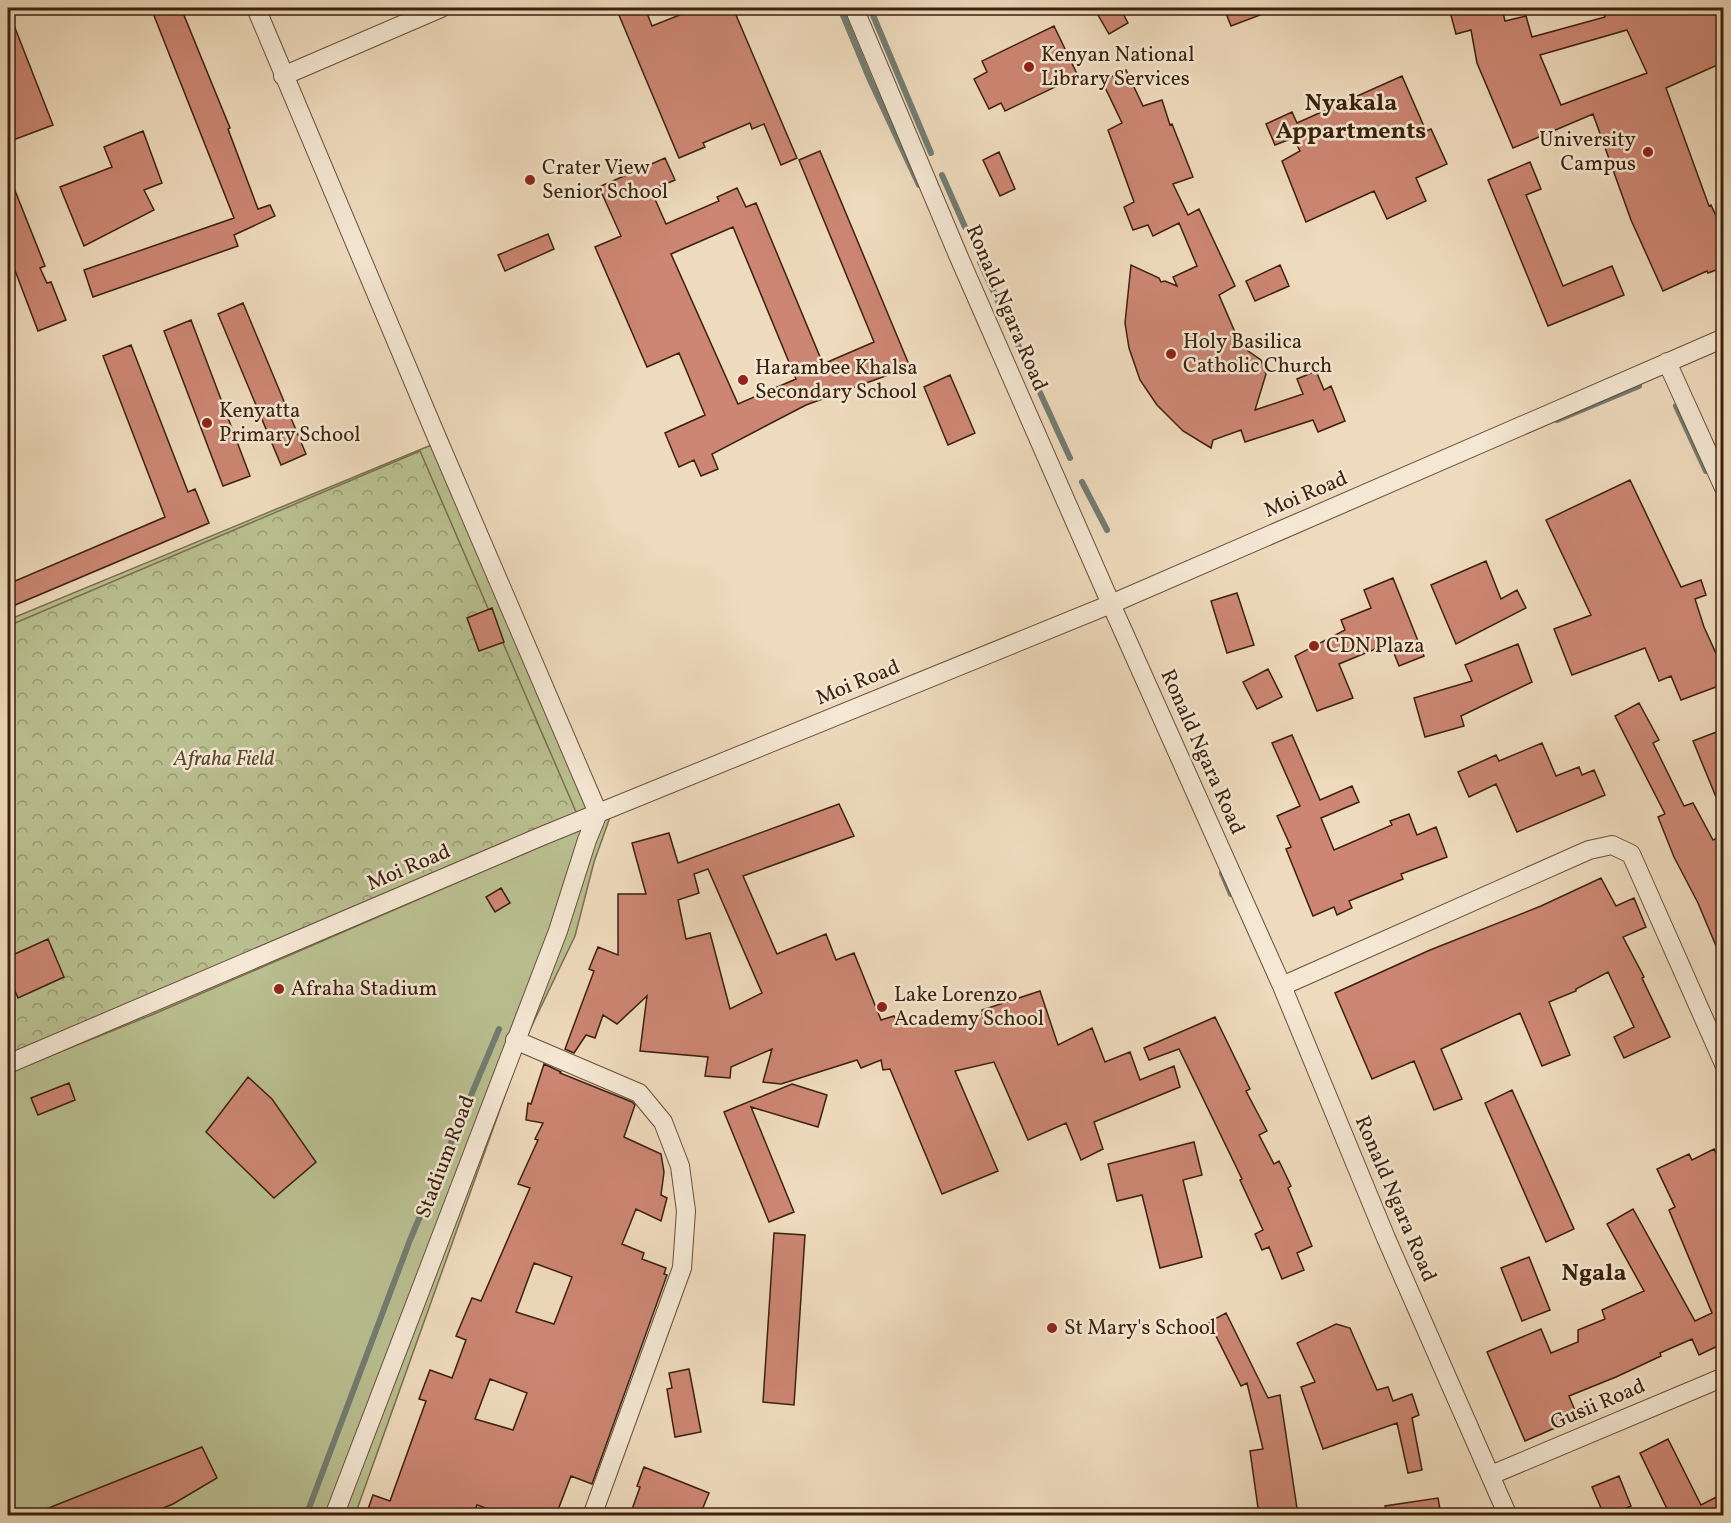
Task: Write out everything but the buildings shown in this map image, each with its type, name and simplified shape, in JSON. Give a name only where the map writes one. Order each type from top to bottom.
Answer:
[{"type":"street","points":[[256,8],[598,813]]},
{"type":"street","points":[[284,76],[441,8]]},
{"type":"street","name":"Ronald Ngara Road","points":[[854,8],[958,255],[1282,986],[1386,1239],[1508,1515]]},
{"type":"street","name":"Moi Road","points":[[8,1064],[598,813],[1111,604],[1724,338]]},
{"type":"street","points":[[1667,362],[1724,488]]},
{"type":"street","name":"Stadium Road","points":[[334,1515],[558,931],[598,813]]},
{"type":"street","points":[[1282,986],[1589,850],[1612,845],[1631,854],[1724,1064]]},
{"type":"street","points":[[515,1040],[639,1093],[663,1122],[680,1166],[686,1211],[682,1268],[592,1515]]},
{"type":"street","name":"Gusii Road","points":[[1491,1475],[1724,1377]]},
{"type":"green space","name":"Afraha Stadium","points":[[441,441],[609,820],[594,862],[575,936],[524,1042],[355,1515],[8,1516],[8,620]]},
{"type":"green space","name":"Afraha Field","points":[[420,451],[583,828],[154,1014],[8,1073],[8,626]]},
{"type":"waterway","points":[[840,8],[870,80],[919,185]]},
{"type":"waterway","points":[[870,8],[931,153]]},
{"type":"waterway","points":[[942,175],[965,227]]},
{"type":"waterway","points":[[980,262],[1070,458]]},
{"type":"waterway","points":[[1557,420],[1639,386]]},
{"type":"waterway","points":[[1676,406],[1706,471]]},
{"type":"waterway","points":[[1082,482],[1107,530]]},
{"type":"waterway","points":[[1222,873],[1231,894]]},
{"type":"waterway","points":[[306,1516],[410,1240],[499,1029]]},
{"type":"place","name":"Kenyan National Library Services","points":[[1029,67]]},
{"type":"place","name":"University Campus","points":[[1648,152]]},
{"type":"place","name":"Crater View Senior School","points":[[530,180]]},
{"type":"place","name":"Holy Basilica Catholic Church","points":[[1171,354]]},
{"type":"place","name":"Harambee Khalsa Secondary School","points":[[743,380]]},
{"type":"place","name":"Kenyatta Primary School","points":[[207,423]]},
{"type":"place","name":"CDN Plaza","points":[[1314,646]]},
{"type":"place","name":"Afraha Stadium","points":[[279,989]]},
{"type":"place","name":"Lake Lorenzo Academy School","points":[[882,1007]]},
{"type":"place","name":"St Mary's School","points":[[1052,1328]]},
{"type":"district","name":"Nyakala Appartments","points":[[1351,118]]},
{"type":"district","name":"Ngala","points":[[1594,1274]]}]
